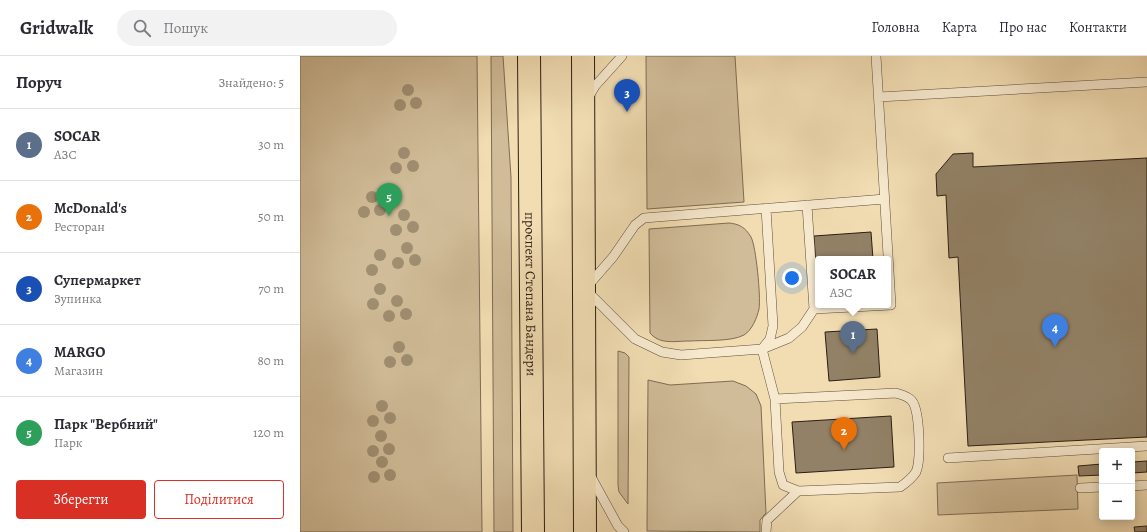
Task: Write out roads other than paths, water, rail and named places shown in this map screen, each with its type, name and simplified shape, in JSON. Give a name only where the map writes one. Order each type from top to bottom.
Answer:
[{"type":"main road","name":"проспект Степана Бандери","points":[[529,56],[533,532]]},
{"type":"main road","points":[[583,56],[585,532]]},
{"type":"lane","points":[[584,106],[595,86],[622,56]]},
{"type":"lane","points":[[876,56],[889,256]]},
{"type":"lane","points":[[879,97],[1147,82]]},
{"type":"lane","points":[[807,205],[814,309],[802,327],[789,338],[762,349],[681,355],[662,352],[635,339],[584,290],[613,257],[635,225],[644,218],[766,208],[885,199]]},
{"type":"lane","points":[[762,349],[770,339],[773,326],[766,208]]},
{"type":"lane","points":[[891,290],[891,305]]},
{"type":"lane","points":[[814,309],[834,308]]},
{"type":"lane","points":[[762,349],[775,399],[779,472],[783,486],[798,491],[900,487],[907,482],[916,471],[919,457],[916,409],[912,401],[905,396],[896,393],[775,399]]},
{"type":"lane","points":[[948,458],[1147,446]]},
{"type":"lane","points":[[585,466],[618,526],[624,532]]},
{"type":"lane","points":[[1135,486],[1147,485]]},
{"type":"lane","points":[[1080,488],[1099,487]]},
{"type":"lane","points":[[766,532],[767,520],[798,491]]},
{"type":"place","name":"Супермаркет","points":[[627,112]]},
{"type":"place","name":"Парк \"Вербний\"","points":[[389,216]]},
{"type":"place","name":"MARGO","points":[[1055,347]]},
{"type":"place","name":"SOCAR","points":[[853,354]]},
{"type":"place","name":"McDonald's","points":[[844,450]]}]
